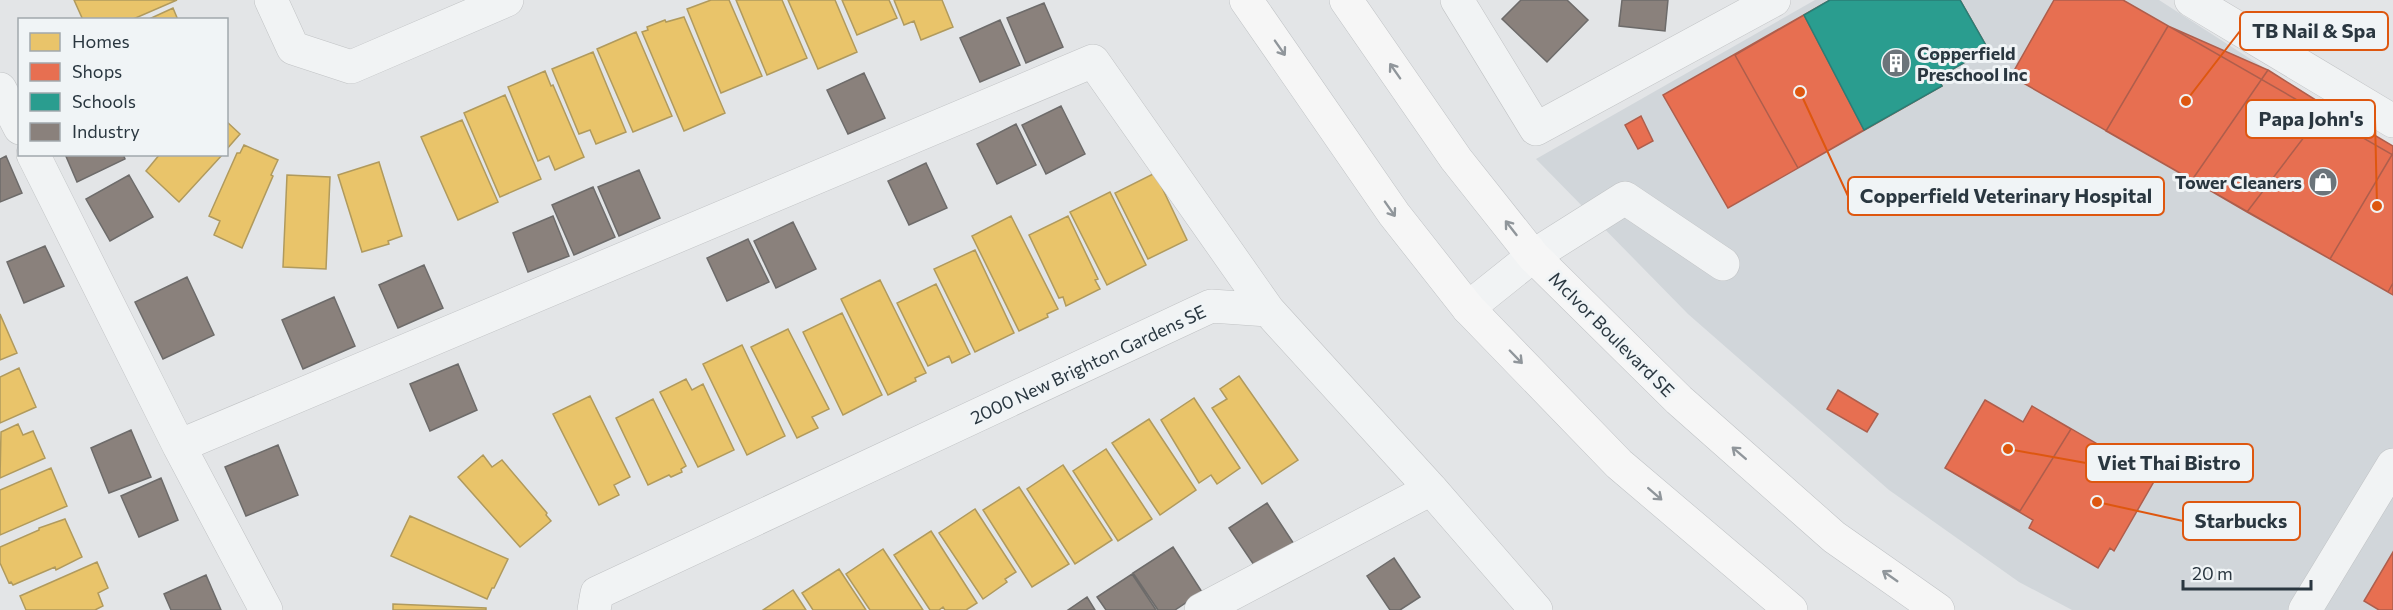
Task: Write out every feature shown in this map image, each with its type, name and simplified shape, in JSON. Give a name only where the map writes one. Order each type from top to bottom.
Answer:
[{"type":"main road","points":[[1246,0],[1394,214],[1468,309],[1619,464],[1791,610]]},
{"type":"main road","name":"McIvor Boulevard SE","points":[[1346,0],[1456,159],[1533,256],[1679,400],[1834,537],[1938,610]]},
{"type":"street","points":[[271,0],[294,48],[351,68],[507,0]]},
{"type":"street","points":[[1457,0],[1536,129],[1774,0]]},
{"type":"street","points":[[2191,0],[2393,121]]},
{"type":"street","points":[[179,446],[1093,61],[1268,310],[1431,489],[1536,610]]},
{"type":"street","points":[[0,89],[18,124]]},
{"type":"street","points":[[34,156],[179,446],[266,610]]},
{"type":"street","points":[[1468,309],[1533,256],[1625,198],[1723,264]]},
{"type":"street","name":"2000 New Brighton Gardens SE","points":[[594,610],[597,593],[1211,306],[1268,310]]},
{"type":"street","points":[[2305,610],[2393,465]]},
{"type":"street","points":[[1201,610],[1431,489]]},
{"type":"shaded area","points":[[1815,0],[2159,0],[2297,89],[2393,146],[2393,610],[2072,610],[2019,582],[1889,490],[1688,314],[1536,159]]},
{"type":"building: Homes","points":[[74,0],[177,0],[136,18],[82,18]]},
{"type":"building: Homes","points":[[711,0],[729,0],[762,76],[721,93],[687,9]]},
{"type":"building: Homes","points":[[736,0],[782,0],[807,58],[767,75]]},
{"type":"building: Homes","points":[[788,0],[835,0],[857,52],[818,69]]},
{"type":"building: Homes","points":[[842,0],[889,0],[897,18],[857,35]]},
{"type":"building: Homes","points":[[894,0],[942,0],[953,27],[921,40],[914,21],[904,25]]},
{"type":"building: Homes","points":[[173,8],[177,18],[151,18]]},
{"type":"building: Homes","points":[[684,17],[725,113],[684,131],[642,32],[648,30],[647,27],[665,20],[666,22]]},
{"type":"building: Homes","points":[[636,32],[672,116],[633,132],[597,49]]},
{"type":"building: Homes","points":[[593,52],[626,132],[596,144],[590,130],[579,134],[552,69]]},
{"type":"building: Homes","points":[[545,71],[584,157],[555,170],[549,156],[538,161],[508,87]]},
{"type":"building: Homes","points":[[505,95],[541,179],[500,197],[464,113]]},
{"type":"building: Homes","points":[[462,120],[498,202],[458,220],[421,137]]},
{"type":"building: Homes","points":[[228,123],[240,134],[228,148]]},
{"type":"building: Homes","points":[[244,145],[278,160],[242,248],[214,235],[220,221],[209,216],[237,153],[240,153]]},
{"type":"building: Homes","points":[[158,156],[221,156],[179,202],[146,171]]},
{"type":"building: Homes","points":[[379,162],[402,236],[388,241],[389,244],[362,252],[338,175]]},
{"type":"building: Homes","points":[[1155,173],[1187,240],[1148,259],[1115,193]]},
{"type":"building: Homes","points":[[287,175],[330,177],[326,269],[283,267]]},
{"type":"building: Homes","points":[[1110,192],[1146,265],[1107,285],[1070,212]]},
{"type":"building: Homes","points":[[1011,216],[1058,309],[1047,314],[1048,317],[1019,331],[972,236]]},
{"type":"building: Homes","points":[[1068,216],[1098,279],[1095,280],[1100,289],[1066,306],[1063,297],[1059,298],[1029,235]]},
{"type":"building: Homes","points":[[975,250],[1014,333],[975,352],[934,269]]},
{"type":"building: Homes","points":[[880,280],[926,373],[915,378],[916,381],[888,395],[841,299]]},
{"type":"building: Homes","points":[[936,284],[970,354],[952,363],[949,356],[928,366],[897,303]]},
{"type":"building: Homes","points":[[842,313],[882,395],[843,415],[803,332]]},
{"type":"building: Homes","points":[[0,314],[17,353],[0,360]]},
{"type":"building: Homes","points":[[788,329],[829,409],[812,417],[818,428],[797,438],[751,347]]},
{"type":"building: Homes","points":[[742,345],[785,436],[747,455],[703,364]]},
{"type":"building: Homes","points":[[19,368],[36,407],[0,423],[0,377]]},
{"type":"building: Homes","points":[[1239,376],[1298,460],[1262,484],[1212,408],[1227,399],[1220,389]]},
{"type":"building: Homes","points":[[686,379],[692,390],[703,384],[734,450],[698,467],[660,392]]},
{"type":"building: Homes","points":[[590,396],[630,477],[614,485],[619,495],[599,505],[553,414]]},
{"type":"building: Homes","points":[[1194,398],[1240,468],[1217,484],[1211,475],[1199,483],[1161,420]]},
{"type":"building: Homes","points":[[653,399],[686,466],[681,469],[682,472],[671,477],[669,475],[648,485],[616,418]]},
{"type":"building: Homes","points":[[1149,419],[1196,490],[1160,515],[1112,443]]},
{"type":"building: Homes","points":[[18,424],[23,435],[33,431],[45,458],[0,478],[1,432]]},
{"type":"building: Homes","points":[[1106,449],[1152,519],[1118,541],[1073,471]]},
{"type":"building: Homes","points":[[483,455],[492,467],[502,460],[547,513],[551,521],[520,547],[458,477]]},
{"type":"building: Homes","points":[[1063,465],[1112,540],[1075,564],[1027,489]]},
{"type":"building: Homes","points":[[51,468],[67,506],[0,535],[0,490]]},
{"type":"building: Homes","points":[[1019,487],[1069,564],[1032,587],[983,510]]},
{"type":"building: Homes","points":[[975,509],[1016,572],[1005,579],[1007,582],[983,599],[939,533]]},
{"type":"building: Homes","points":[[410,516],[508,559],[487,599],[391,556]]},
{"type":"building: Homes","points":[[65,519],[82,557],[56,570],[55,567],[13,585],[9,583],[0,563],[0,547],[39,528]]},
{"type":"building: Homes","points":[[931,531],[977,603],[966,610],[945,610],[943,607],[939,610],[930,610],[894,555]]},
{"type":"building: Homes","points":[[883,549],[923,610],[870,610],[846,574]]},
{"type":"building: Homes","points":[[97,562],[108,588],[98,593],[103,606],[95,610],[26,610],[20,596]]},
{"type":"building: Homes","points":[[839,569],[866,610],[813,610],[802,593]]},
{"type":"building: Homes","points":[[793,590],[806,610],[763,610]]},
{"type":"building: Homes","points":[[393,604],[486,608],[486,610],[393,610]]},
{"type":"building: Shops","points":[[1830,0],[1960,0],[1988,49],[1937,78],[1942,86],[1728,208],[1663,95]]},
{"type":"building: Shops","points":[[2054,0],[2123,0],[2393,155],[2393,295],[2011,76]]},
{"type":"building: Shops","points":[[1804,15],[1864,130],[1798,168],[1735,55]]},
{"type":"building: Shops","points":[[2168,26],[2268,70],[2192,180],[2106,131]]},
{"type":"building: Shops","points":[[2268,70],[2327,107],[2247,212],[2192,180]]},
{"type":"building: Shops","name":"Tower Cleaners","points":[[2327,107],[2393,146],[2393,153],[2330,259],[2247,212]]},
{"type":"building: Shops","points":[[1641,116],[1653,141],[1638,149],[1625,125]]},
{"type":"building: Shops","points":[[2393,153],[2393,283],[2388,292],[2330,259]]},
{"type":"building: Shops","points":[[1838,390],[1878,414],[1867,432],[1827,409]]},
{"type":"building: Shops","points":[[1985,400],[2023,422],[2032,406],[2156,478],[2114,551],[2110,548],[2098,568],[2029,528],[2033,520],[1945,468]]},
{"type":"building: Shops","points":[[1985,400],[2023,422],[2032,406],[2071,429],[2020,511],[1945,468]]},
{"type":"building: Shops","points":[[2393,552],[2393,610],[2379,610],[2364,601]]},
{"type":"building: Schools","name":"Copperfield Preschool Inc","points":[[1830,0],[1960,0],[1988,49],[1937,78],[1942,86],[1864,130],[1804,15]]},
{"type":"building: Industry","points":[[1521,0],[1567,0],[1588,20],[1547,62],[1502,19]]},
{"type":"building: Industry","points":[[1622,0],[1668,0],[1665,31],[1619,26]]},
{"type":"building: Industry","points":[[1044,3],[1063,47],[1026,63],[1007,18]]},
{"type":"building: Industry","points":[[1000,20],[1020,65],[980,82],[960,38]]},
{"type":"building: Industry","points":[[864,73],[885,118],[848,134],[827,90]]},
{"type":"building: Industry","points":[[1061,106],[1085,154],[1046,174],[1022,125]]},
{"type":"building: Industry","points":[[1016,124],[1036,165],[997,184],[977,144]]},
{"type":"building: Industry","points":[[6,156],[22,193],[0,202],[0,159]]},
{"type":"building: Industry","points":[[66,156],[124,156],[125,159],[77,182]]},
{"type":"building: Industry","points":[[926,163],[947,208],[909,225],[888,181]]},
{"type":"building: Industry","points":[[639,170],[660,218],[619,236],[598,187]]},
{"type":"building: Industry","points":[[129,175],[153,217],[110,241],[86,199]]},
{"type":"building: Industry","points":[[593,187],[615,237],[574,255],[552,205]]},
{"type":"building: Industry","points":[[553,216],[569,256],[528,272],[513,233]]},
{"type":"building: Industry","points":[[793,222],[816,269],[776,288],[754,241]]},
{"type":"building: Industry","points":[[748,239],[769,282],[727,301],[707,258]]},
{"type":"building: Industry","points":[[45,246],[64,286],[24,303],[7,262]]},
{"type":"building: Industry","points":[[424,265],[443,308],[398,328],[379,285]]},
{"type":"building: Industry","points":[[187,277],[214,335],[163,359],[135,302]]},
{"type":"building: Industry","points":[[334,297],[355,346],[303,369],[282,320]]},
{"type":"building: Industry","points":[[458,364],[477,410],[430,431],[410,384]]},
{"type":"building: Industry","points":[[131,430],[151,477],[109,493],[91,448]]},
{"type":"building: Industry","points":[[278,445],[298,495],[246,516],[225,467]]},
{"type":"building: Industry","points":[[161,478],[178,520],[139,537],[121,496]]},
{"type":"building: Industry","points":[[1267,503],[1294,544],[1256,568],[1229,528]]},
{"type":"building: Industry","points":[[1173,547],[1202,592],[1175,610],[1158,610],[1133,573]]},
{"type":"building: Industry","points":[[1394,558],[1420,597],[1400,610],[1390,610],[1367,576]]},
{"type":"building: Industry","points":[[1132,574],[1156,610],[1106,610],[1097,597]]},
{"type":"building: Industry","points":[[206,575],[221,610],[171,610],[164,594]]},
{"type":"building: Industry","points":[[1087,597],[1095,610],[1068,610]]},
{"type":"place","name":"Copperfield Preschool Inc","points":[[1896,63]]},
{"type":"place","name":"Copperfield Veterinary Hospital","points":[[1800,92]]},
{"type":"place","name":"TB Nail & Spa","points":[[2186,101]]},
{"type":"place","name":"Tower Cleaners","points":[[2323,182]]},
{"type":"place","name":"Papa John's","points":[[2377,206]]},
{"type":"place","name":"Viet Thai Bistro","points":[[2008,449]]},
{"type":"place","name":"Starbucks","points":[[2097,502]]}]
